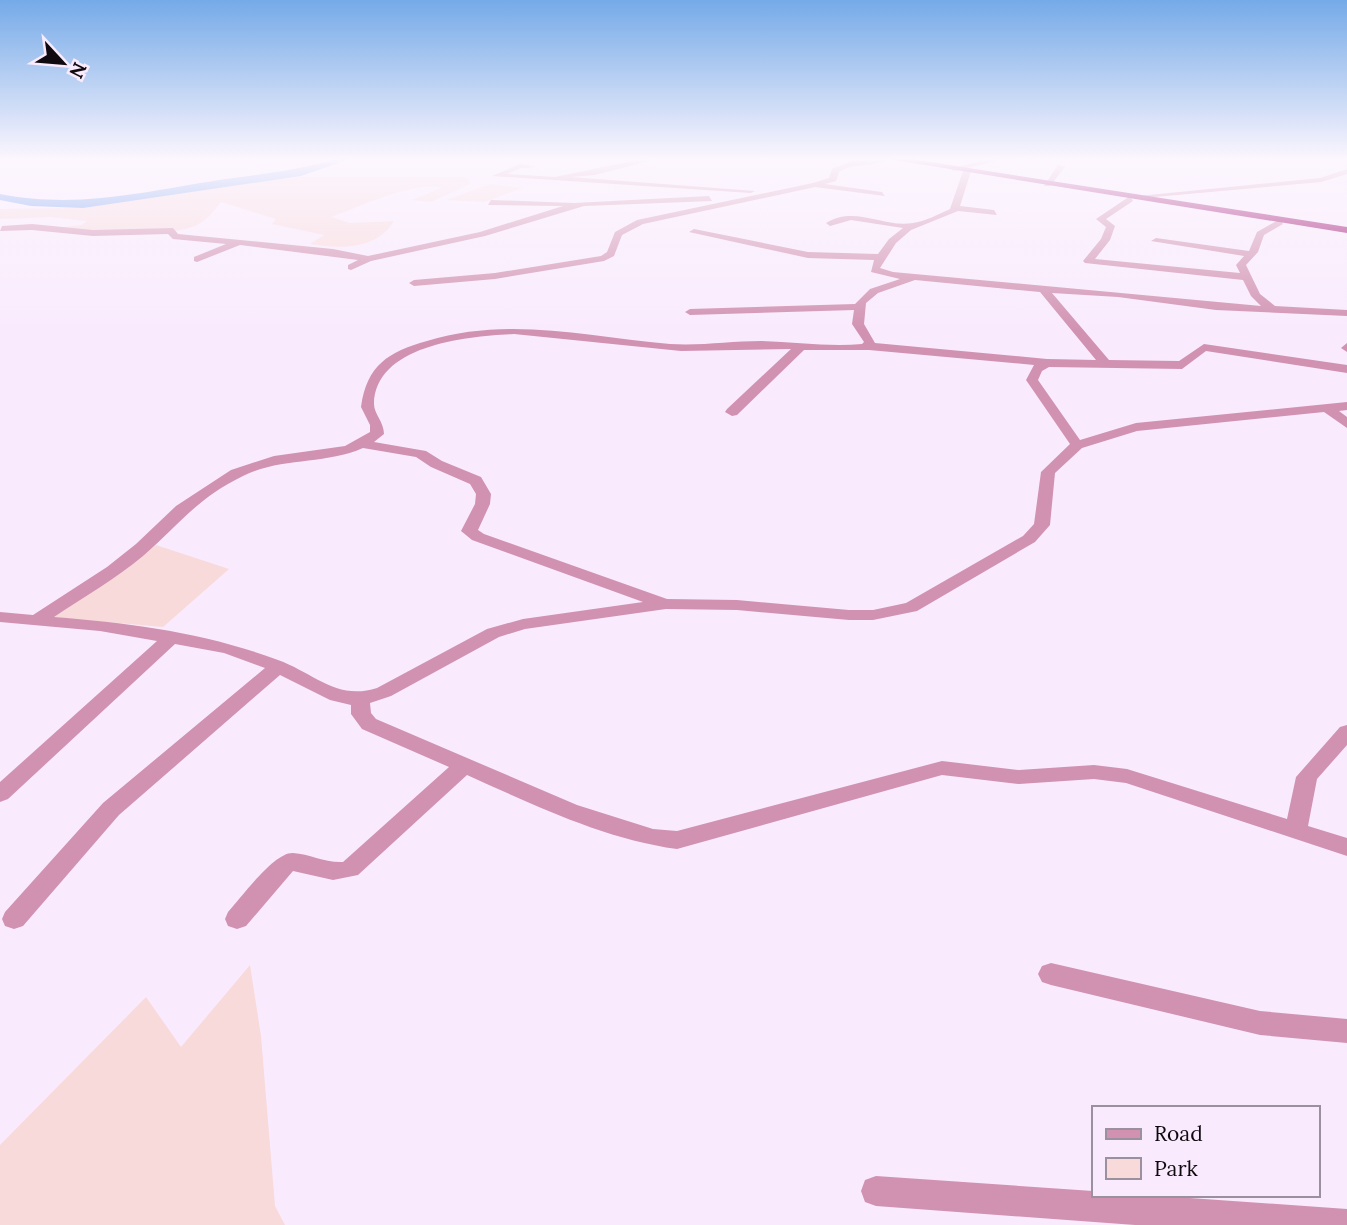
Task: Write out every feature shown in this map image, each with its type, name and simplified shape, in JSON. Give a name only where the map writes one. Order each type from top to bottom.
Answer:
[{"type":"highway","points":[[1246,216],[1347,231]]},
{"type":"highway","points":[[1254,216],[1347,231]]},
{"type":"street","points":[[351,267],[368,259],[482,234],[541,216]]},
{"type":"street","points":[[414,283],[495,276],[604,258],[611,254],[618,234],[640,222],[667,216]]},
{"type":"street","points":[[934,216],[909,226],[892,240],[874,268],[879,272],[915,277],[1118,294],[1216,307],[1347,313]]},
{"type":"street","points":[[1103,216],[1100,218],[1111,224],[1105,240],[1088,261],[1247,277]]},
{"type":"street","points":[[830,223],[850,217],[909,226]]},
{"type":"street","points":[[1270,309],[1256,296],[1241,263],[1251,254],[1260,234],[1280,222]]},
{"type":"street","points":[[2,229],[32,227],[45,231],[93,233],[173,231],[173,236],[271,245],[368,259]]},
{"type":"street","points":[[694,232],[777,250],[881,257]]},
{"type":"street","points":[[271,245],[285,235]]},
{"type":"street","points":[[1156,240],[1251,254]]},
{"type":"street","points":[[197,259],[240,242]]},
{"type":"street","points":[[868,346],[870,342],[858,324],[859,307],[874,291],[915,277]]},
{"type":"street","points":[[1041,289],[1050,295],[1070,324],[1105,363]]},
{"type":"street","points":[[690,312],[859,307]]},
{"type":"street","points":[[35,621],[139,551],[172,518],[200,496],[242,471],[260,463],[314,457],[362,444],[377,434],[377,425],[367,407],[368,393],[385,363],[426,345],[472,332],[547,330],[670,347],[868,346],[1046,363],[1182,365],[1204,347],[1347,369]]},
{"type":"street","points":[[732,412],[801,346]]},
{"type":"street","points":[[1046,363],[1037,369],[1032,380],[1077,445]]},
{"type":"street","points":[[5,621],[100,626],[173,636],[228,648],[279,667],[337,696],[360,700],[384,692],[493,633],[523,624],[666,604],[737,606],[849,615],[884,614],[911,607],[1029,539],[1042,525],[1046,511],[1048,472],[1077,445],[1136,427],[1347,406]]},
{"type":"street","points":[[1327,408],[1347,424]]},
{"type":"street","points":[[362,444],[417,453],[439,465],[471,475],[480,482],[484,492],[482,511],[469,531],[478,537],[666,604]]},
{"type":"street","points":[[0,794],[173,636]]},
{"type":"street","points":[[14,919],[111,809],[256,683],[279,667]]},
{"type":"street","points":[[360,700],[361,714],[369,724],[569,811],[653,837],[677,840],[942,768],[1020,778],[1094,772],[1127,776],[1347,847]]},
{"type":"street","points":[[1296,831],[1307,777],[1347,732]]},
{"type":"street","points":[[237,919],[287,862],[297,861],[337,874],[350,869],[466,764]]},
{"type":"street","points":[[1051,974],[1260,1023],[1347,1031]]},
{"type":"street","points":[[876,1191],[1347,1225]]},
{"type":"green space","points":[[0,216],[209,216],[192,227],[162,232],[55,228],[82,225],[87,221],[51,217],[0,219]]},
{"type":"green space","points":[[267,216],[333,216],[331,217],[350,223],[394,221],[378,238],[357,245],[333,247],[310,244],[324,235],[272,224],[276,219]]},
{"type":"green space","points":[[156,545],[229,569],[163,627],[50,617]]},
{"type":"green space","points":[[250,965],[261,1036],[275,1206],[285,1225],[0,1225],[0,1145],[146,997],[181,1047]]}]
